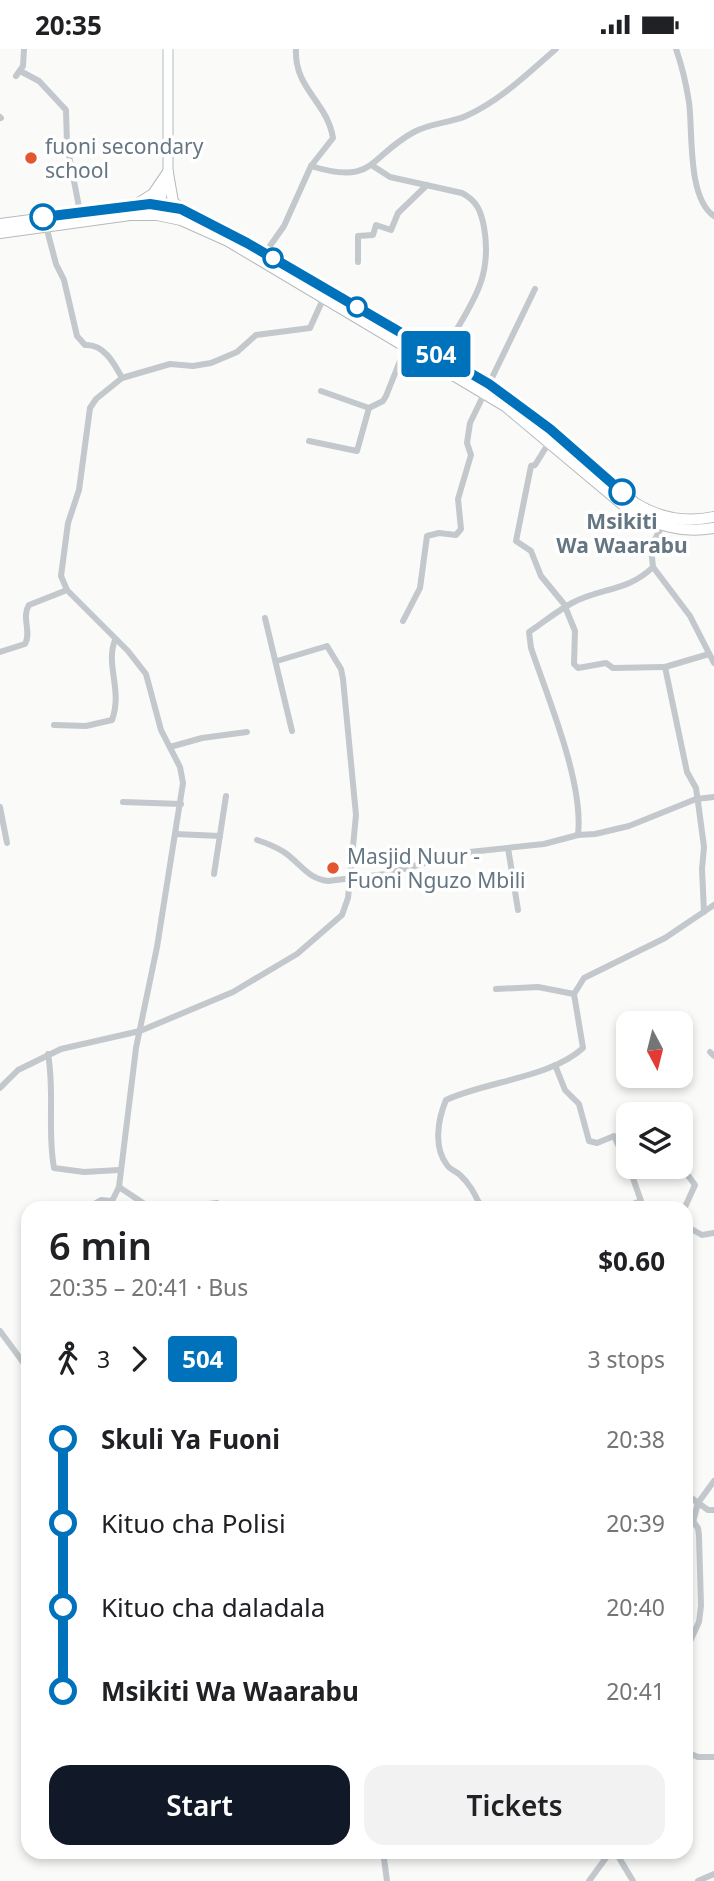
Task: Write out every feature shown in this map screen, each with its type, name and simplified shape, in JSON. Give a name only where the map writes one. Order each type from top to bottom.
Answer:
[{"type":"main road","points":[[129,206],[153,194],[168,172]]},
{"type":"main road","points":[[168,172],[173,202],[181,209],[265,253],[441,357],[550,429],[629,498],[649,512],[683,519],[714,517]]},
{"type":"main road","points":[[0,224],[129,206],[160,204],[181,209]]},
{"type":"main road","points":[[0,233],[130,215],[158,215],[181,221],[228,241],[406,346],[487,389],[628,509],[662,526],[686,531],[714,528]]},
{"type":"street","points":[[24,49],[23,67],[19,74],[39,81],[66,110],[68,145],[80,212]]},
{"type":"street","points":[[158,215],[168,172],[168,49]]},
{"type":"street","points":[[265,253],[285,226],[311,166],[333,138],[331,123],[295,69],[296,49]]},
{"type":"street","points":[[311,166],[340,175],[373,166],[415,131],[466,116],[515,85],[556,49]]},
{"type":"street","points":[[676,49],[684,69],[689,101],[694,175],[708,212],[714,215]]},
{"type":"street","points":[[373,166],[390,177],[473,198],[480,210],[488,248],[485,275],[441,357]]},
{"type":"street","points":[[358,262],[358,236],[373,235],[376,225],[391,230],[398,213],[426,185]]},
{"type":"street","points":[[46,226],[56,264],[64,280],[77,336],[85,345],[94,344],[105,353],[122,378]]},
{"type":"street","points":[[403,621],[419,588],[427,536],[439,533],[456,535],[461,529],[458,499],[471,454],[467,436],[470,423],[536,289]]},
{"type":"street","points":[[112,1201],[119,1187],[119,1170],[127,1142],[140,1031],[183,783],[161,730],[146,674],[128,650],[67,590],[61,566],[70,512],[79,489],[90,408],[96,399],[122,378],[170,364],[211,363],[237,352],[256,335],[310,328],[324,297]]},
{"type":"street","points":[[321,391],[369,408],[383,401],[406,346]]},
{"type":"street","points":[[309,441],[357,451],[369,408]]},
{"type":"street","points":[[550,441],[535,465],[531,466],[516,541],[531,551],[541,576],[566,607],[575,631],[573,664],[578,668],[606,663],[613,669],[666,667],[709,654]]},
{"type":"street","points":[[662,526],[651,547],[653,567],[690,616],[714,663]]},
{"type":"street","points":[[578,835],[579,820],[564,750],[528,639],[529,632],[566,607],[634,582],[653,567]]},
{"type":"street","points":[[0,652],[24,644],[28,638],[26,610],[29,605],[67,590]]},
{"type":"street","points":[[265,618],[292,731]]},
{"type":"street","points":[[54,725],[86,726],[112,720],[118,704],[111,650],[115,640]]},
{"type":"street","points":[[0,1087],[18,1070],[48,1054],[86,1042],[100,1042],[140,1031],[163,1019],[233,992],[297,954],[342,915],[348,898],[356,815],[341,669],[327,646],[277,661]]},
{"type":"street","points":[[666,667],[674,717],[696,799],[704,847],[704,912]]},
{"type":"street","points":[[170,747],[202,738],[247,732]]},
{"type":"street","points":[[214,874],[226,796]]},
{"type":"street","points":[[257,840],[286,853],[301,869],[320,880],[348,878],[386,874],[460,853],[563,841],[578,835],[629,825],[696,799],[714,797]]},
{"type":"street","points":[[123,802],[181,804]]},
{"type":"street","points":[[0,807],[7,842]]},
{"type":"street","points":[[174,834],[220,836]]},
{"type":"street","points":[[508,848],[518,910]]},
{"type":"street","points":[[478,1201],[471,1186],[447,1166],[443,1155],[438,1139],[440,1114],[446,1100],[468,1090],[555,1065],[583,1048],[573,994],[584,978],[665,938],[714,905]]},
{"type":"street","points":[[496,989],[538,987],[573,994]]},
{"type":"street","points":[[48,1054],[53,1086],[50,1123],[54,1168],[84,1172],[119,1170]]},
{"type":"street","points":[[555,1065],[565,1090],[579,1104],[589,1141],[597,1143],[614,1136],[616,1139]]},
{"type":"street","points":[[633,1179],[641,1201]]},
{"type":"street","points":[[688,1201],[695,1185],[691,1179]]},
{"type":"street","points":[[119,1187],[140,1201]]},
{"type":"street","points":[[693,1230],[702,1235],[714,1233]]},
{"type":"street","points":[[0,1331],[21,1360]]},
{"type":"street","points":[[693,1635],[699,1622],[701,1606],[699,1535],[693,1522],[698,1503],[714,1481]]},
{"type":"street","points":[[693,1499],[714,1510]]},
{"type":"street","points":[[693,1755],[714,1756]]},
{"type":"street","points":[[384,1859],[387,1881]]},
{"type":"street","points":[[589,1881],[608,1859]]},
{"type":"street","points":[[617,1859],[633,1881]]},
{"type":"street","points":[[698,1881],[714,1874]]},
{"type":"bus line","name":"504","points":[[43,217],[150,204],[181,209],[247,243],[489,384],[550,429],[622,492]]},
{"type":"place","name":"fuoni secondary school","points":[[31,158]]},
{"type":"place","name":"Msikiti Wa Waarabu","points":[[622,492]]},
{"type":"place","name":"Masjid Nuur - Fuoni Nguzo Mbili","points":[[333,868]]}]
